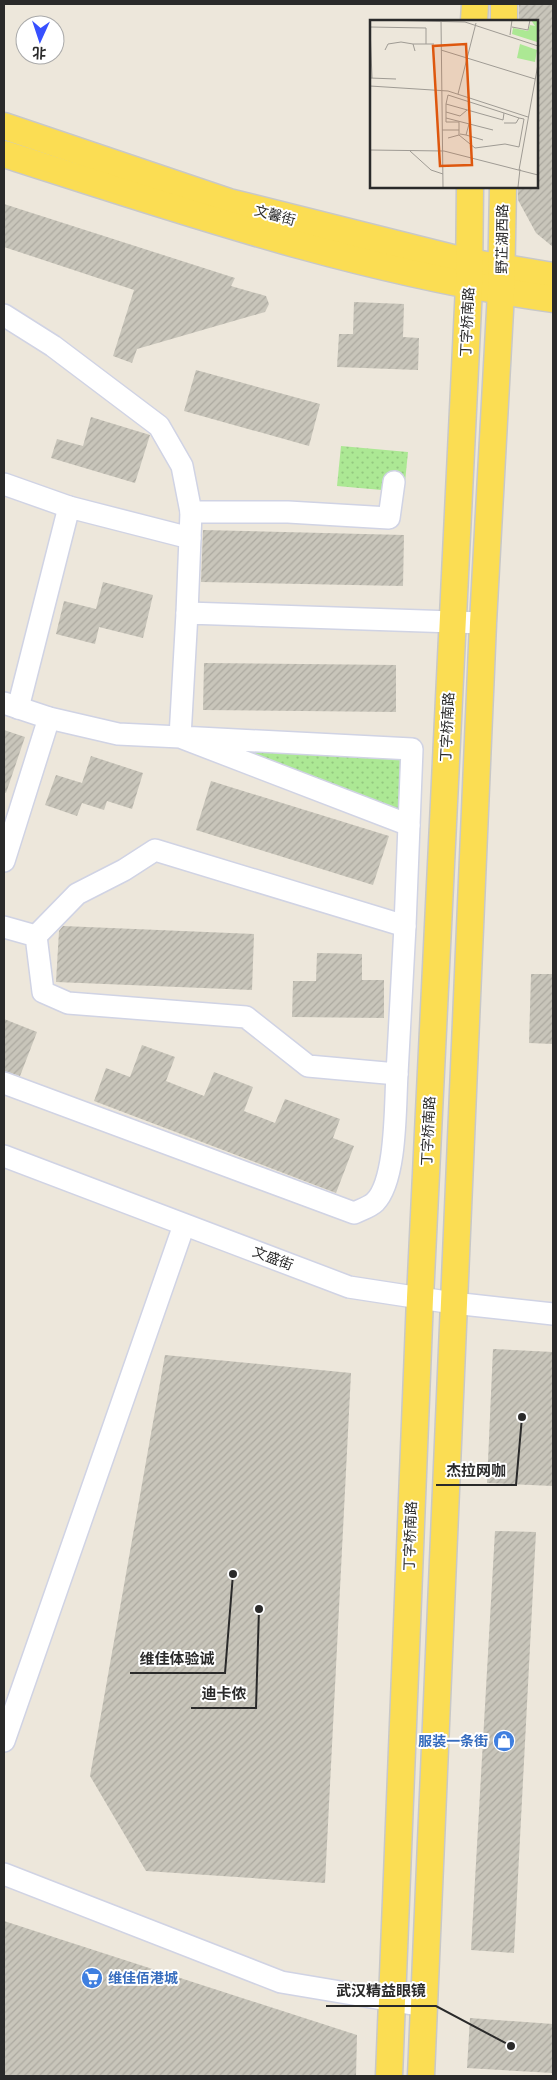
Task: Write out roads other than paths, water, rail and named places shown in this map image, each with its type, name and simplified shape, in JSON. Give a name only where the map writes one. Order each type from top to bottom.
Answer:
[{"type":"main road","points":[[474,20],[475,4]]},
{"type":"main road","points":[[504,4],[504,20]]},
{"type":"main road","name":"文馨街","points":[[4,126],[229,202],[469,274]]},
{"type":"main road","name":"文馨街","points":[[4,154],[276,240],[345,258],[502,280],[553,299]]},
{"type":"main road","name":"丁字桥南路","points":[[388,2076],[420,1298],[469,274],[470,188]]},
{"type":"main road","name":"野芷湖西路","points":[[502,280],[503,188]]},
{"type":"main road","name":"文馨街","points":[[502,280],[553,276]]},
{"type":"main road","points":[[421,2076],[453,1303],[484,623],[502,280]]},
{"type":"street","points":[[4,315],[89,372],[159,426],[182,466],[191,512],[180,737]]},
{"type":"street","points":[[191,512],[288,512],[389,518],[394,482]]},
{"type":"street","points":[[4,484],[69,507],[190,538]]},
{"type":"street","points":[[4,1084],[354,1213],[375,1202],[385,1184],[391,1160],[405,926],[412,749],[118,734],[49,718],[11,705],[69,507]]},
{"type":"street","points":[[187,613],[484,623]]},
{"type":"street","points":[[4,861],[49,718]]},
{"type":"street","points":[[180,737],[409,825]]},
{"type":"street","points":[[36,936],[77,894],[124,870],[155,850],[405,926]]},
{"type":"street","points":[[4,927],[36,936]]},
{"type":"street","points":[[36,936],[44,992],[68,1003],[246,1017],[308,1066],[397,1074]]},
{"type":"street","name":"文盛街","points":[[4,1156],[348,1287],[453,1303],[553,1314]]},
{"type":"street","points":[[4,1741],[184,1225]]},
{"type":"street","points":[[4,1874],[281,1982],[424,2006]]},
{"type":"place","name":"杰拉网咖","points":[[522,1417]]},
{"type":"place","name":"维佳体验诚","points":[[233,1574]]},
{"type":"place","name":"迪卡侬","points":[[259,1609]]},
{"type":"place","name":"服装一条街","points":[[504,1741]]},
{"type":"place","name":"维佳佰港城","points":[[92,1978]]},
{"type":"place","name":"武汉精益眼镜","points":[[511,2046]]}]
